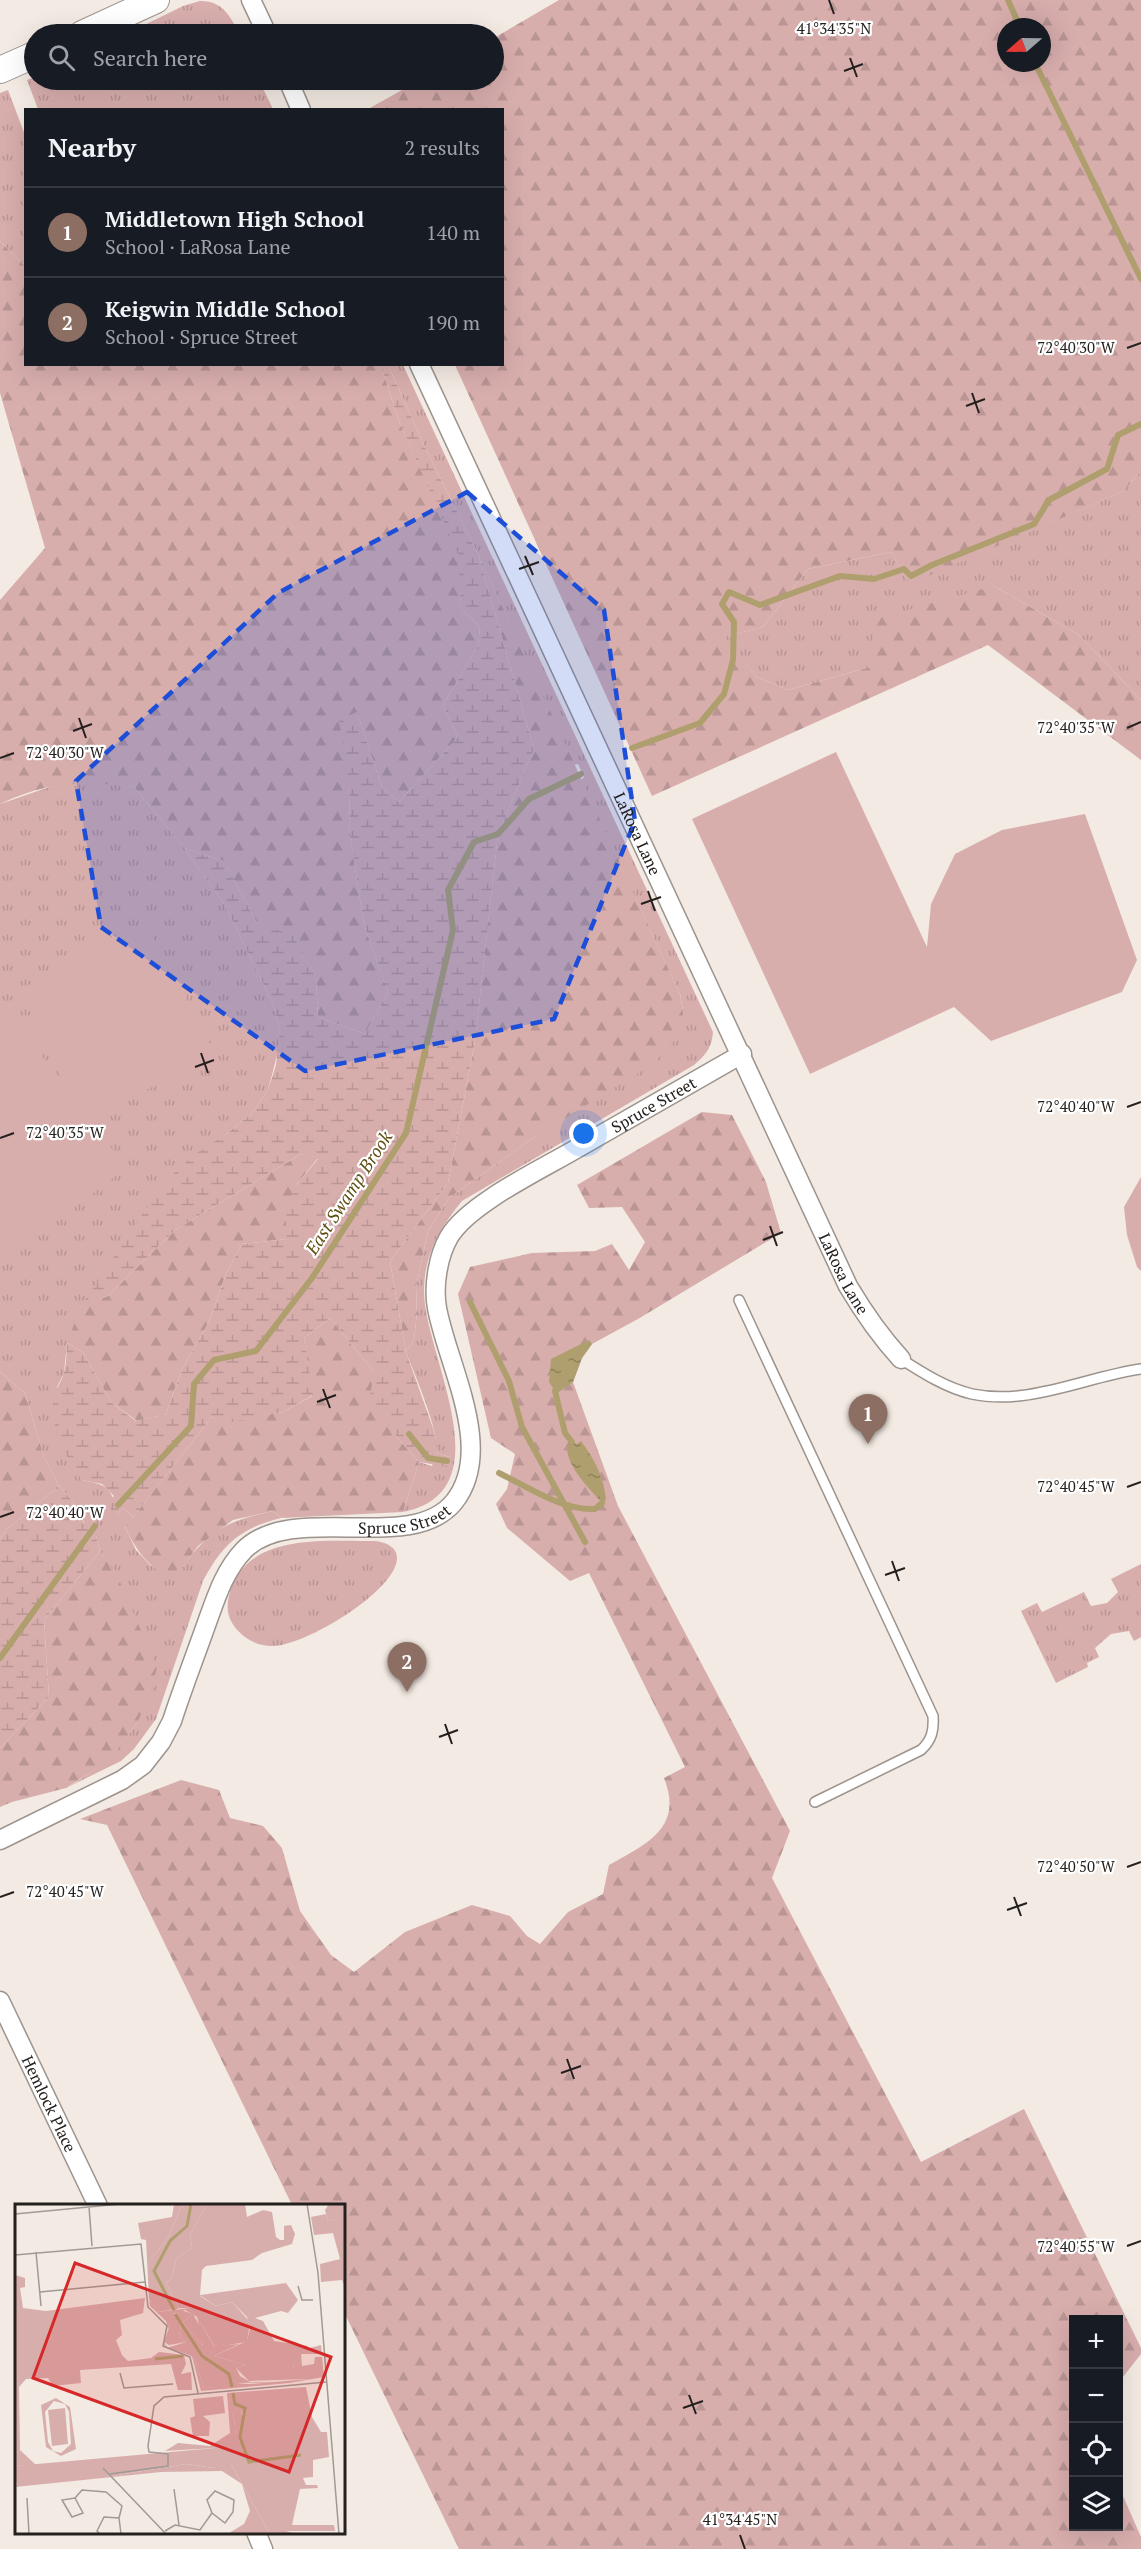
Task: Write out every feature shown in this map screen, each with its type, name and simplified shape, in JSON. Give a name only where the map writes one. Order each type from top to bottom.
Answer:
[{"type":"main road","points":[[104,24],[156,0]]},
{"type":"main road","points":[[0,70],[24,59]]},
{"type":"street","points":[[251,0],[262,24]]},
{"type":"street","points":[[292,90],[300,108]]},
{"type":"street","name":"LaRosa Lane","points":[[420,366],[848,1286],[881,1337],[902,1359]]},
{"type":"street","name":"Spruce Street","points":[[0,1840],[122,1780],[143,1765],[161,1742],[172,1721],[223,1579],[238,1557],[251,1545],[266,1537],[298,1529],[395,1527],[416,1523],[437,1516],[450,1506],[459,1495],[466,1478],[471,1449],[459,1383],[437,1307],[438,1278],[449,1236],[463,1221],[510,1187],[742,1054]]},
{"type":"street","name":"Hemlock Place","points":[[0,2001],[98,2204]]},
{"type":"street","points":[[257,2534],[264,2549]]},
{"type":"lane","points":[[739,1300],[933,1716],[932,1735],[921,1750],[815,1802]]},
{"type":"lane","points":[[902,1359],[941,1383],[970,1394],[994,1397],[1053,1390],[1090,1379],[1141,1369]]},
{"type":"highlighted area","points":[[467,492],[604,610],[635,821],[554,1019],[305,1071],[101,927],[76,781],[278,593]]},
{"type":"green space","points":[[559,0],[1141,0],[1141,470],[1124,491],[910,584],[891,552],[808,569],[763,627],[724,637],[757,677],[788,690],[870,667],[875,619],[994,586],[1079,635],[1141,700],[1141,760],[988,645],[652,796],[455,366],[504,366],[504,108],[370,108],[402,90],[504,90],[504,32]]},
{"type":"green space","points":[[200,1],[214,3],[224,10],[234,24],[146,24],[183,6]]},
{"type":"green space","points":[[8,90],[24,132],[24,265],[0,241],[0,93]]},
{"type":"green space","points":[[31,90],[264,90],[273,108],[38,108]]},
{"type":"green space","points":[[0,241],[24,265],[24,366],[381,366],[398,419],[459,554],[461,609],[480,627],[478,646],[443,705],[458,737],[399,802],[382,788],[357,712],[349,782],[350,836],[364,925],[388,992],[365,1034],[318,1017],[316,976],[293,937],[256,921],[224,861],[185,849],[134,787],[98,783],[66,784],[17,796],[0,804],[0,600],[45,548],[0,393]]},
{"type":"green space","points":[[381,366],[388,366],[423,443],[478,554],[534,749],[498,834],[475,1041],[448,1183],[390,1261],[406,1352],[433,1428],[438,1446],[436,1453],[450,1457],[448,1467],[419,1462],[395,1435],[370,1397],[374,1372],[330,1318],[304,1338],[313,1395],[283,1412],[226,1423],[212,1417],[133,1517],[124,1508],[117,1514],[107,1503],[114,1496],[102,1484],[82,1480],[65,1453],[54,1423],[53,1402],[65,1369],[67,1343],[83,1352],[111,1402],[136,1421],[166,1414],[182,1369],[209,1322],[226,1274],[242,1244],[287,1239],[285,1210],[297,1184],[318,1159],[301,1154],[175,1230],[108,1296],[81,1306],[164,1182],[195,1154],[225,1135],[252,1113],[268,1090],[276,1065],[280,1030],[273,1004],[225,905],[185,849],[224,861],[256,921],[293,936],[316,976],[318,1017],[365,1034],[388,992],[364,925],[350,836],[349,782],[339,720],[357,712],[382,788],[399,802],[458,737],[443,705],[478,646],[480,627],[461,609],[458,554],[398,419]]},
{"type":"green space","points":[[388,366],[403,366],[713,1032],[708,1050],[694,1065],[462,1201],[447,1221],[430,1254],[424,1291],[427,1318],[452,1418],[455,1450],[450,1478],[434,1499],[403,1512],[419,1462],[432,1466],[433,1463],[450,1457],[436,1453],[435,1433],[431,1419],[406,1352],[414,1340],[417,1313],[416,1287],[428,1231],[449,1198],[533,1138],[684,1016],[680,994],[581,780],[584,777],[578,764],[574,765],[478,554],[423,443]]},
{"type":"green space","points":[[1141,470],[1141,700],[1079,635],[994,586],[870,667],[788,690],[757,677],[723,637],[763,627],[808,569],[891,552],[910,583],[1124,491]]},
{"type":"green space","points":[[478,554],[680,994],[684,1017],[674,1041],[653,1064],[533,1138],[449,1198],[428,1231],[416,1287],[417,1313],[414,1340],[406,1352],[390,1261],[448,1183],[475,1041],[498,834],[534,749]]},
{"type":"green space","points":[[836,752],[927,947],[931,904],[955,854],[1002,830],[1085,814],[1137,960],[1122,992],[991,1041],[954,1007],[810,1074],[692,819]]},
{"type":"green space","points":[[93,781],[134,787],[185,849],[225,905],[273,1004],[280,1030],[279,1048],[268,1090],[252,1113],[225,1135],[67,1343],[64,1373],[57,1387],[82,1480],[103,1486],[111,1493],[117,1514],[124,1508],[133,1517],[125,1527],[136,1550],[151,1566],[183,1567],[202,1543],[222,1528],[244,1518],[273,1511],[281,1518],[243,1533],[225,1548],[210,1568],[203,1581],[156,1719],[134,1749],[121,1761],[66,1788],[106,1760],[137,1723],[117,1576],[100,1551],[96,1536],[85,1524],[73,1501],[59,1486],[44,1457],[25,1393],[0,1372],[0,804],[55,785]]},
{"type":"green space","points":[[147,926],[216,1055],[90,1118],[126,1168],[6,1260],[0,1253],[0,1001],[81,1108],[51,1061],[21,990],[93,943]]},
{"type":"green space","points":[[702,1112],[732,1115],[766,1182],[781,1233],[592,1344],[582,1358],[573,1382],[618,1506],[790,1831],[772,1878],[921,2162],[1024,2109],[1141,2348],[1141,2354],[1123,2377],[1123,2315],[1069,2315],[1069,2531],[1123,2531],[1123,2496],[1141,2537],[1141,2549],[459,2549],[345,2314],[345,2204],[292,2204],[107,1825],[80,1819],[181,1780],[219,1790],[230,1818],[263,1826],[282,1848],[300,1911],[331,1955],[354,1972],[405,1932],[472,1905],[510,1916],[527,1936],[540,1944],[568,1912],[603,1894],[609,1865],[636,1850],[658,1832],[669,1810],[669,1795],[664,1778],[685,1767],[589,1573],[570,1581],[507,1528],[496,1504],[507,1489],[515,1454],[491,1438],[458,1294],[470,1267],[532,1253],[595,1251],[612,1244],[629,1270],[645,1242],[622,1207],[589,1208],[577,1185]]},
{"type":"green space","points":[[301,1154],[318,1158],[297,1184],[287,1239],[242,1244],[226,1274],[209,1322],[182,1369],[166,1414],[137,1421],[111,1402],[83,1352],[67,1343],[81,1306],[108,1296],[175,1230]]},
{"type":"green space","points":[[1141,1177],[1141,1271],[1137,1267],[1127,1235],[1124,1207]]},
{"type":"green space","points":[[330,1318],[374,1372],[395,1435],[419,1462],[403,1512],[281,1518],[273,1511],[233,1520],[198,1546],[183,1567],[165,1576],[141,1555],[125,1527],[212,1417],[226,1422],[283,1412],[312,1396],[304,1338]]},
{"type":"green space","points":[[0,1372],[25,1393],[44,1457],[59,1486],[7,1529],[0,1539]]},
{"type":"green space","points":[[59,1486],[73,1501],[84,1523],[91,1518],[102,1530],[96,1536],[100,1551],[44,1620],[49,1697],[0,1748],[0,1539],[7,1529]]},
{"type":"green space","points":[[315,1541],[375,1541],[387,1544],[395,1551],[397,1559],[392,1572],[381,1587],[365,1601],[325,1628],[286,1644],[272,1646],[248,1639],[231,1621],[228,1604],[232,1586],[243,1569],[257,1556],[275,1548]]},
{"type":"green space","points":[[100,1551],[117,1575],[157,1667],[151,1693],[137,1723],[104,1764],[66,1788],[0,1807],[0,1748],[49,1697],[44,1620]]},
{"type":"green space","points":[[1141,1564],[1141,1637],[1134,1641],[1129,1631],[1111,1634],[1095,1648],[1099,1657],[1087,1663],[1088,1667],[1056,1683],[1021,1611],[1037,1603],[1042,1612],[1084,1592],[1091,1606],[1107,1603],[1118,1592],[1111,1579]]},
{"type":"water","points":[[589,1340],[592,1344],[582,1358],[573,1382],[559,1392],[555,1391],[549,1382],[551,1359]]},
{"type":"water","points":[[581,1441],[601,1476],[606,1500],[602,1503],[579,1476],[570,1461],[567,1446],[572,1442],[577,1444]]},
{"type":"waterway","name":"East Swamp Brook","points":[[1008,0],[1016,18]]},
{"type":"waterway","name":"East Swamp Brook","points":[[1039,72],[1141,279]]},
{"type":"waterway","name":"East Swamp Brook","points":[[632,748],[700,723],[724,694],[733,660],[734,622],[722,604],[729,592],[760,605],[840,576],[874,579],[904,569],[911,576],[932,565],[1034,524],[1049,500],[1107,469],[1118,435],[1141,424]]},
{"type":"waterway","name":"East Swamp Brook","points":[[118,1505],[191,1426],[194,1384],[214,1360],[256,1351],[312,1278],[406,1133],[453,930],[448,890],[474,842],[498,834],[529,799],[581,774]]},
{"type":"waterway","points":[[470,1302],[509,1381],[522,1427],[585,1542]]},
{"type":"waterway","points":[[555,1391],[565,1433],[572,1442]]},
{"type":"waterway","points":[[409,1434],[428,1458],[447,1461]]},
{"type":"waterway","points":[[499,1473],[546,1497],[571,1506],[595,1509],[602,1503]]},
{"type":"waterway","name":"East Swamp Brook","points":[[0,1658],[95,1526]]},
{"type":"place","name":"Middletown High School","points":[[868,1444]]},
{"type":"place","name":"Keigwin Middle School","points":[[407,1692]]}]
